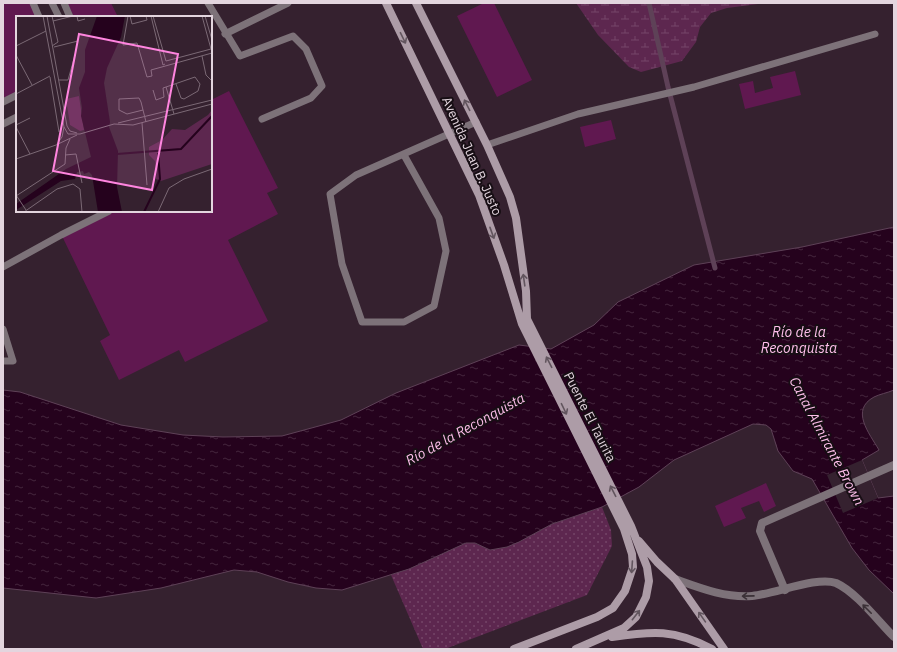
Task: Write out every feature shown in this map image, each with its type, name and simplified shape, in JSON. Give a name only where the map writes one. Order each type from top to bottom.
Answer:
[{"type":"main road","name":"Avenida Juan B. Justo","points":[[386,3],[479,195],[524,321]]},
{"type":"main road","name":"Avenida Juan B. Justo","points":[[416,3],[476,122],[510,197],[516,218],[526,291],[524,321]]},
{"type":"main road","name":"Puente El Taurita","points":[[524,321],[627,527]]},
{"type":"main road","points":[[627,527],[657,562],[675,579],[724,649]]},
{"type":"main road","points":[[514,649],[597,617],[613,608],[625,591],[633,567],[627,527]]},
{"type":"main road","points":[[576,649],[624,628],[636,618],[646,598],[650,581],[647,567],[635,536]]},
{"type":"main road","points":[[605,637],[652,632],[671,633],[691,638],[712,649]]},
{"type":"street","points":[[786,590],[760,532],[762,523],[822,495],[894,465]]},
{"type":"street","points":[[675,579],[730,596],[751,596],[786,590],[817,581],[834,583],[851,594],[894,637]]},
{"type":"lane","points":[[33,3],[39,16]]},
{"type":"lane","points":[[52,3],[58,16]]},
{"type":"lane","points":[[64,3],[70,16]]},
{"type":"lane","points":[[208,3],[225,34],[240,56],[293,36],[306,49],[322,86],[311,98],[262,119]]},
{"type":"lane","points":[[225,34],[288,3]]},
{"type":"lane","points":[[487,145],[578,114],[694,87],[875,34]]},
{"type":"lane","points":[[3,102],[16,96]]},
{"type":"lane","points":[[3,124],[16,118]]},
{"type":"lane","points":[[404,155],[439,218],[446,251],[434,306],[404,322],[362,322],[342,264],[330,194],[356,176],[476,122]]},
{"type":"lane","points":[[3,267],[107,212]]},
{"type":"lane","points":[[3,329],[13,360],[3,361]]},
{"type":"green space","points":[[576,3],[766,3],[727,8],[711,13],[700,27],[696,42],[682,61],[641,72],[629,67],[598,35]]},
{"type":"green space","points":[[602,507],[611,530],[612,546],[587,595],[445,649],[423,649],[391,575],[466,543],[474,543],[490,550],[507,547],[552,524]]},
{"type":"water","name":"Río de la Reconquista","points":[[894,227],[894,390],[874,397],[867,402],[863,408],[862,415],[864,422],[879,450],[862,460],[878,498],[894,496],[894,594],[869,570],[852,548],[812,479],[793,471],[778,451],[771,429],[766,425],[753,424],[674,460],[639,487],[602,507],[552,524],[507,547],[490,550],[475,543],[466,543],[409,569],[342,590],[316,588],[288,582],[257,572],[234,570],[161,588],[96,598],[3,588],[3,390],[20,392],[121,425],[183,435],[223,437],[282,436],[341,420],[396,393],[519,345],[551,349],[594,325],[618,302],[694,265],[802,247]]},
{"type":"pier","points":[[862,460],[878,498],[843,513],[827,475]]},
{"type":"building","points":[[3,3],[31,3],[38,16],[16,16],[16,92],[3,99]]},
{"type":"building","points":[[67,3],[111,3],[118,16],[74,16]]},
{"type":"building","points":[[484,3],[494,3],[532,80],[497,97],[457,16]]},
{"type":"building","points":[[795,71],[801,95],[745,109],[739,84],[753,81],[755,93],[773,88],[770,77]]},
{"type":"building","points":[[229,91],[278,188],[267,193],[278,214],[228,240],[268,321],[185,362],[179,350],[119,380],[100,341],[110,335],[62,236],[112,212],[212,212],[212,100]]},
{"type":"building","points":[[611,120],[616,139],[585,147],[580,127]]},
{"type":"building","points":[[766,483],[776,506],[764,512],[759,501],[741,508],[746,518],[724,527],[715,506]]},
{"type":"waterway","points":[[649,3],[668,87],[715,268]]},
{"type":"water label","name":"Canal Almirante Brown","points":[[827,441]]}]
